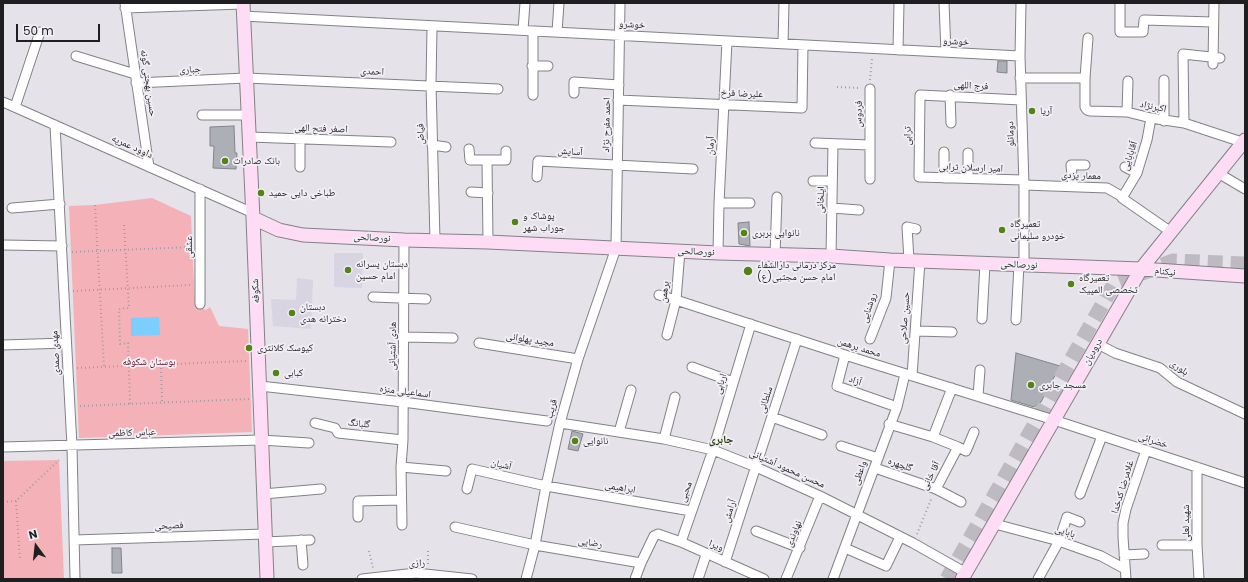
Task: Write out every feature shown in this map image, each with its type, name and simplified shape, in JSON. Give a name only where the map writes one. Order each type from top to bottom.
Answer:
[{"type":"main road","name":"شکوفه","points":[[243,8],[253,216],[267,579]]},
{"type":"main road","name":"درودیان","points":[[964,576],[1141,269],[1244,141]]},
{"type":"main road","name":"نورصالحی","points":[[253,216],[279,230],[303,235],[718,253],[831,256],[985,264],[1141,269]]},
{"type":"main road","name":"نیکنام","points":[[1141,269],[1245,276]]},
{"type":"main road","name":"نیکنام","points":[[1141,269],[1245,281]]},
{"type":"street","points":[[525,3],[532,66],[533,95]]},
{"type":"street","points":[[557,32],[559,3]]},
{"type":"street","name":"احمد مفرح نژاد","points":[[616,248],[620,3]]},
{"type":"street","points":[[783,44],[784,3]]},
{"type":"street","points":[[898,50],[899,3]]},
{"type":"street","points":[[944,3],[946,52]]},
{"type":"street","name":"دومانلو","points":[[1016,320],[1022,265],[1023,183],[1022,100],[1020,78],[1021,3]]},
{"type":"street","points":[[1120,3],[1120,32],[1143,32],[1144,20],[1214,22]]},
{"type":"street","points":[[1184,123],[1183,54],[1215,59],[1214,3]]},
{"type":"street","name":"خوشرو","points":[[125,5],[243,8],[432,27],[1020,56]]},
{"type":"street","name":"حسین بهجتی گونه","points":[[125,5],[149,167]]},
{"type":"street","name":"فیاض","points":[[432,27],[431,85],[435,240]]},
{"type":"street","points":[[15,107],[40,32]]},
{"type":"street","points":[[1020,78],[1085,78],[1088,38]]},
{"type":"street","name":"آرمان","points":[[718,253],[719,203],[723,145],[723,104],[727,41]]},
{"type":"street","name":"علیرضا فرخ","points":[[618,100],[802,108],[803,45]]},
{"type":"street","points":[[76,56],[135,74]]},
{"type":"street","points":[[532,66],[548,66]]},
{"type":"street","name":"جباری","points":[[136,83],[246,78]]},
{"type":"street","name":"احمدی","points":[[246,78],[498,89]]},
{"type":"street","name":"اکبرنژاد","points":[[1085,78],[1085,107],[1087,110],[1127,112],[1164,121],[1184,123],[1244,141]]},
{"type":"street","points":[[1164,80],[1164,121]]},
{"type":"street","points":[[1127,112],[1128,81]]},
{"type":"street","points":[[574,94],[574,82],[619,84]]},
{"type":"street","name":"فردوس","points":[[870,89],[870,179]]},
{"type":"street","name":"فرج اللهی","points":[[920,95],[950,95],[1022,100]]},
{"type":"street","name":"ترابی","points":[[919,177],[920,95]]},
{"type":"street","points":[[950,95],[951,123]]},
{"type":"street","name":"داوود عمریه","points":[[3,102],[200,190],[253,216]]},
{"type":"street","points":[[202,115],[248,115]]},
{"type":"street","name":"آقابابایی","points":[[1122,198],[1137,173],[1147,140],[1151,118]]},
{"type":"street","name":"مهدی صمدی","points":[[56,125],[72,446],[75,579]]},
{"type":"street","name":"اصغر فتح الهی","points":[[249,137],[391,142]]},
{"type":"street","points":[[300,139],[300,167]]},
{"type":"street","points":[[815,143],[870,145]]},
{"type":"street","name":"ایلخانی","points":[[831,256],[833,144]]},
{"type":"street","points":[[432,146],[446,147]]},
{"type":"street","points":[[470,149],[470,160],[487,160],[506,156]]},
{"type":"street","points":[[944,152],[944,178]]},
{"type":"street","points":[[968,153],[968,178]]},
{"type":"street","points":[[487,160],[488,242]]},
{"type":"street","name":"آسایش","points":[[537,177],[538,161],[617,166]]},
{"type":"street","points":[[1073,186],[1071,165],[1085,165]]},
{"type":"street","points":[[617,166],[693,168]]},
{"type":"street","points":[[1125,167],[1137,173]]},
{"type":"street","points":[[1218,173],[1245,189]]},
{"type":"street","name":"امیر ارسلان ترابی","points":[[919,177],[968,178],[1023,183]]},
{"type":"street","points":[[813,181],[832,181]]},
{"type":"street","name":"معمار یزدی","points":[[1023,183],[1107,188],[1121,196],[1171,232]]},
{"type":"street","name":"عشقی","points":[[200,190],[200,304]]},
{"type":"street","points":[[471,192],[488,193]]},
{"type":"street","points":[[776,255],[777,197]]},
{"type":"street","points":[[719,203],[750,204]]},
{"type":"street","points":[[12,208],[60,204]]},
{"type":"street","points":[[832,208],[859,210]]},
{"type":"street","name":"حسین صلاحی","points":[[909,375],[916,331],[914,260],[907,228],[916,229]]},
{"type":"street","name":"هادی آشتیانی","points":[[402,525],[401,467],[403,440],[405,298],[404,240]]},
{"type":"street","points":[[3,245],[62,246]]},
{"type":"street","name":"قریب","points":[[526,579],[535,545],[560,423],[578,359],[616,248]]},
{"type":"street","name":"برهمن","points":[[668,335],[676,300],[680,251]]},
{"type":"street","name":"روشنایی","points":[[870,338],[886,298],[890,260]]},
{"type":"street","points":[[982,319],[985,264]]},
{"type":"street","name":"محمد برهمن","points":[[659,295],[1054,420]]},
{"type":"street","points":[[373,297],[426,299]]},
{"type":"street","name":"اربابی","points":[[713,450],[751,324]]},
{"type":"street","points":[[916,331],[952,332]]},
{"type":"street","points":[[404,337],[453,338]]},
{"type":"street","name":"سلطانی","points":[[756,467],[797,339]]},
{"type":"street","points":[[3,345],[66,343]]},
{"type":"street","name":"مجید پهلوانی","points":[[480,343],[578,359]]},
{"type":"street","name":"بلوری","points":[[1098,344],[1115,353],[1160,368],[1178,382],[1245,414]]},
{"type":"street","name":"آزاد","points":[[845,355],[837,386],[897,407]]},
{"type":"street","points":[[692,367],[734,382]]},
{"type":"street","points":[[978,396],[980,370]]},
{"type":"street","name":"واعظی","points":[[833,579],[909,375]]},
{"type":"street","name":"اسماعیلی منزه","points":[[260,386],[403,402],[547,421]]},
{"type":"street","points":[[933,437],[952,388]]},
{"type":"street","points":[[619,432],[631,390]]},
{"type":"street","points":[[664,439],[675,397]]},
{"type":"street","points":[[772,417],[822,435]]},
{"type":"street","name":"خضرائی","points":[[1054,420],[1245,483]]},
{"type":"street","name":"گلبانگ","points":[[315,423],[335,428],[338,433],[403,440]]},
{"type":"street","name":"محسن محمود آشتیانی","points":[[560,423],[664,439],[713,450],[756,467],[856,514],[913,543],[964,576]]},
{"type":"street","points":[[890,424],[933,437],[966,451],[974,432]]},
{"type":"street","points":[[1080,494],[1102,436]]},
{"type":"street","name":"عباس کاظمی","points":[[3,447],[262,440],[309,443]]},
{"type":"street","points":[[841,446],[878,458]]},
{"type":"street","name":"آقا خانی","points":[[936,489],[958,447]]},
{"type":"street","name":"محبی","points":[[681,542],[713,450]]},
{"type":"street","name":"غلامرضا کدخدا","points":[[1126,579],[1124,523],[1126,509],[1146,450]]},
{"type":"street","points":[[401,467],[446,471]]},
{"type":"street","name":"آرامش","points":[[726,562],[756,467]]},
{"type":"street","name":"شهید لعلی","points":[[1197,467],[1197,545],[1199,579]]},
{"type":"street","name":"گلچهره","points":[[874,468],[936,489],[961,502]]},
{"type":"street","name":"آشیان","points":[[467,489],[472,469],[546,486]]},
{"type":"street","name":"ابراهیمی","points":[[546,486],[691,511]]},
{"type":"street","points":[[264,494],[321,489]]},
{"type":"street","name":"نهاوندی","points":[[786,579],[800,548],[820,496]]},
{"type":"street","points":[[358,517],[358,501],[402,500]]},
{"type":"street","points":[[1038,579],[1059,541],[1067,517],[1080,522]]},
{"type":"street","name":"بابایی","points":[[995,524],[1059,541],[1101,556],[1125,569]]},
{"type":"street","name":"رضایی","points":[[455,527],[535,545],[641,563]]},
{"type":"street","points":[[756,531],[800,548]]},
{"type":"street","name":"ویرا","points":[[641,563],[654,536],[658,534],[681,542],[706,555],[764,579]]},
{"type":"street","points":[[845,548],[886,566],[900,537]]},
{"type":"street","points":[[265,538],[306,540],[303,565]]},
{"type":"street","name":"فصیحی","points":[[74,540],[265,538]]},
{"type":"street","points":[[1162,545],[1197,545]]},
{"type":"street","points":[[1124,555],[1144,554]]},
{"type":"street","points":[[698,579],[706,555]]},
{"type":"street","points":[[635,579],[641,563]]},
{"type":"street","name":"رازی","points":[[362,579],[428,574],[472,579]]},
{"type":"path","name":"فردوس","points":[[870,89],[872,49]]},
{"type":"path","points":[[837,87],[870,89]]},
{"type":"path","points":[[95,205],[104,366]]},
{"type":"path","points":[[124,225],[129,308],[119,309],[120,344],[128,343],[130,404]]},
{"type":"path","points":[[71,252],[192,247]]},
{"type":"path","points":[[64,291],[200,285]]},
{"type":"path","points":[[76,368],[249,361]]},
{"type":"path","points":[[161,364],[162,402]]},
{"type":"path","points":[[78,406],[250,399]]},
{"type":"path","points":[[3,502],[16,501],[59,460]]},
{"type":"path","name":"آقا خانی","points":[[913,543],[936,489]]},
{"type":"path","points":[[16,501],[20,561]]},
{"type":"path","points":[[369,551],[375,577]]},
{"type":"path","points":[[428,551],[428,574]]},
{"type":"shaded area","name":"دبستان پسرانه امام حسین","points":[[334,253],[363,253],[362,288],[334,287]]},
{"type":"shaded area","name":"دبستان دخترانه هدی","points":[[297,278],[313,280],[311,329],[273,326],[271,299],[296,300]]},
{"type":"green space","name":"بوستان شکوفه","points":[[152,198],[191,216],[195,305],[206,310],[210,307],[219,326],[248,329],[252,432],[79,438],[69,206],[95,205]]},
{"type":"green space","points":[[59,460],[64,579],[3,579],[3,461]]},
{"type":"water","points":[[159,317],[160,335],[131,336],[131,318]]},
{"type":"building","points":[[998,61],[1007,61],[1007,73],[997,72]]},
{"type":"building","points":[[234,126],[235,153],[237,153],[236,169],[213,168],[214,146],[210,146],[210,127]]},
{"type":"building","name":"نانوایی بربری","points":[[749,222],[750,246],[739,244],[738,223]]},
{"type":"building","name":"مسجد جابری","points":[[1016,353],[1060,366],[1041,402],[1034,407],[1011,400]]},
{"type":"building","name":"نانوایی","points":[[572,431],[583,434],[578,451],[568,449]]},
{"type":"building","points":[[112,548],[121,548],[122,573],[112,573]]},
{"type":"tunnel","points":[[947,579],[1114,284],[1173,261],[1245,264]]},
{"type":"place","name":"آریا","points":[[1032,111]]},
{"type":"place","name":"بانک صادرات","points":[[225,161]]},
{"type":"place","name":"طباخی دایی حمید","points":[[261,193]]},
{"type":"place","name":"پوشاک و جوراب شهر","points":[[515,222]]},
{"type":"place","name":"تعمیرگاه خودرو سلیمانی","points":[[1002,230]]},
{"type":"place","name":"نانوایی بربری","points":[[744,233]]},
{"type":"place","name":"دبستان پسرانه امام حسین","points":[[348,270]]},
{"type":"place","name":"مرکز درمانی دارالشفاء امام حسن مجتبی(ع)","points":[[748,271]]},
{"type":"place","name":"تعمیرگاه تخصصی المپیک","points":[[1071,284]]},
{"type":"place","name":"دبستان دخترانه هدی","points":[[292,313]]},
{"type":"place","name":"کیوسک کلانتری","points":[[249,348]]},
{"type":"place","name":"کبابی","points":[[276,373]]},
{"type":"place","name":"مسجد جابری","points":[[1031,385]]},
{"type":"place","name":"نانوایی","points":[[575,441]]},
{"type":"district","name":"جابری","points":[[721,440]]}]
